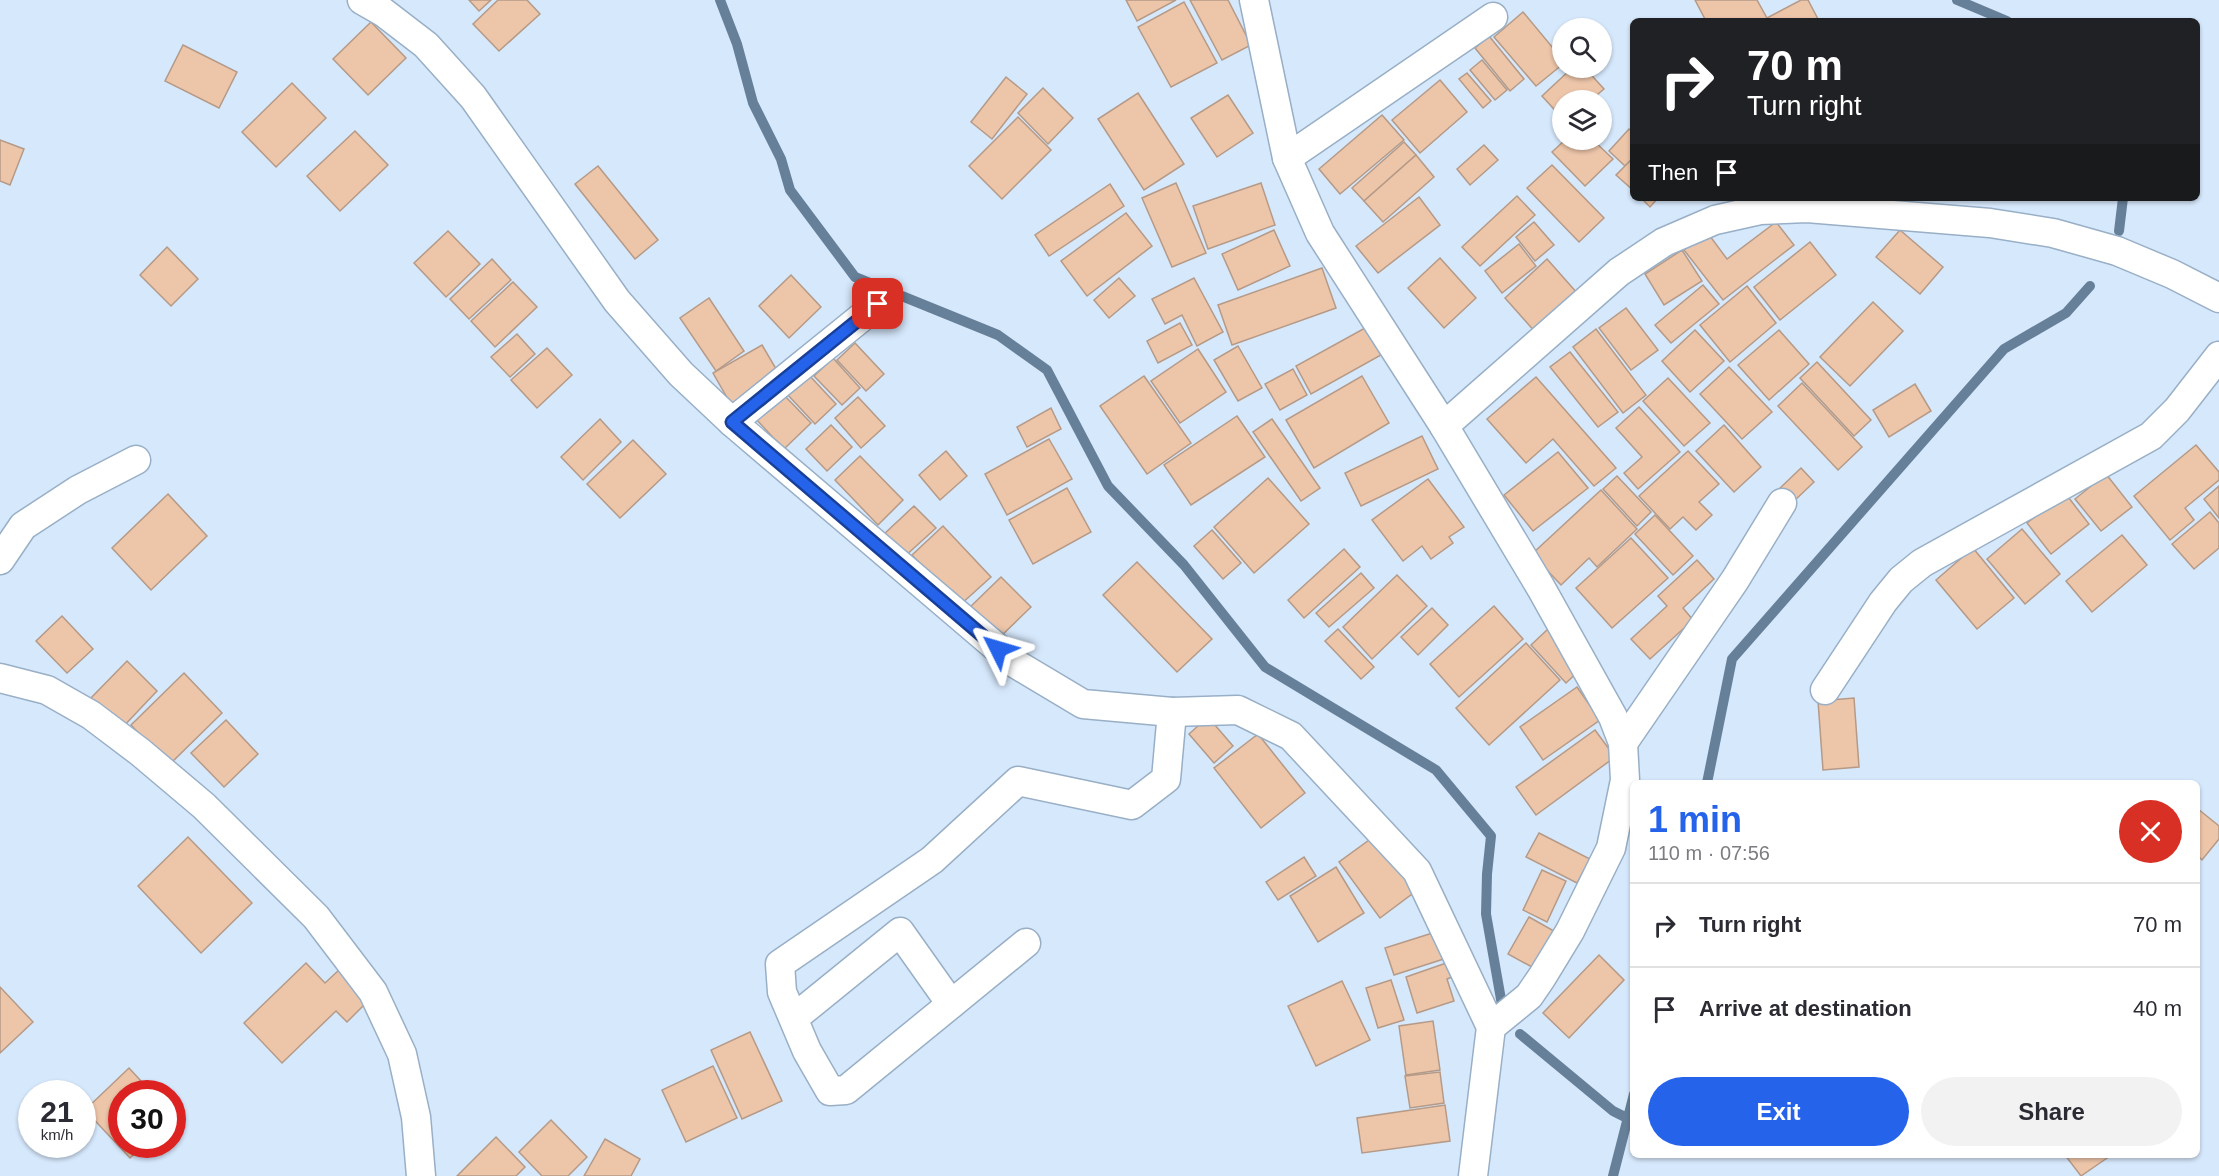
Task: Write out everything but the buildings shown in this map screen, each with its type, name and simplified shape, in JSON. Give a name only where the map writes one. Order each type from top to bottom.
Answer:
[{"type":"street","points":[[362,0],[383,12],[426,45],[473,97],[617,301],[681,374],[732,422],[1016,664],[1083,704],[1172,712],[1238,710],[1291,736],[1418,871],[1491,1027],[1473,1176]]},
{"type":"street","points":[[1254,0],[1287,158],[1320,232],[1444,426],[1541,588],[1613,717],[1623,744],[1625,780],[1611,848],[1570,931],[1542,977],[1529,996],[1491,1027]]},
{"type":"street","points":[[1287,158],[1493,16]]},
{"type":"street","points":[[1444,426],[1619,272],[1664,242],[1715,220],[1760,210],[1807,208],[1990,223],[2053,233],[2117,251],[2172,274],[2219,298]]},
{"type":"street","points":[[732,422],[878,304]]},
{"type":"street","points":[[1825,690],[1883,602],[1901,580],[1922,563],[2151,436],[2177,410],[2219,356]]},
{"type":"street","points":[[0,560],[23,526],[78,490],[136,459]]},
{"type":"street","points":[[1623,744],[1735,580],[1782,503]]},
{"type":"street","points":[[0,678],[47,690],[91,715],[140,752],[204,806],[316,917],[374,992],[402,1054],[416,1117],[421,1176]]},
{"type":"street","points":[[1026,942],[846,1090],[830,1091],[807,1051],[782,992],[780,964],[932,860],[1018,781],[1132,805],[1166,779],[1172,712]]},
{"type":"street","points":[[794,1018],[900,932],[951,1004]]},
{"type":"waterway","points":[[720,0],[737,44],[753,103],[781,159],[790,190],[855,277],[998,335],[1047,370],[1108,486],[1184,565],[1265,667],[1436,770],[1491,836],[1486,914],[1502,1005]]},
{"type":"waterway","points":[[1957,0],[2000,18]]},
{"type":"waterway","points":[[2119,231],[2123,201]]},
{"type":"waterway","points":[[1708,780],[1732,659],[2004,349],[2066,313],[2090,286]]},
{"type":"waterway","points":[[1520,1034],[1613,1111],[1627,1118]]},
{"type":"waterway","points":[[1613,1176],[1630,1110]]},
{"type":"route","points":[[878,304],[732,422],[998,649]]}]
